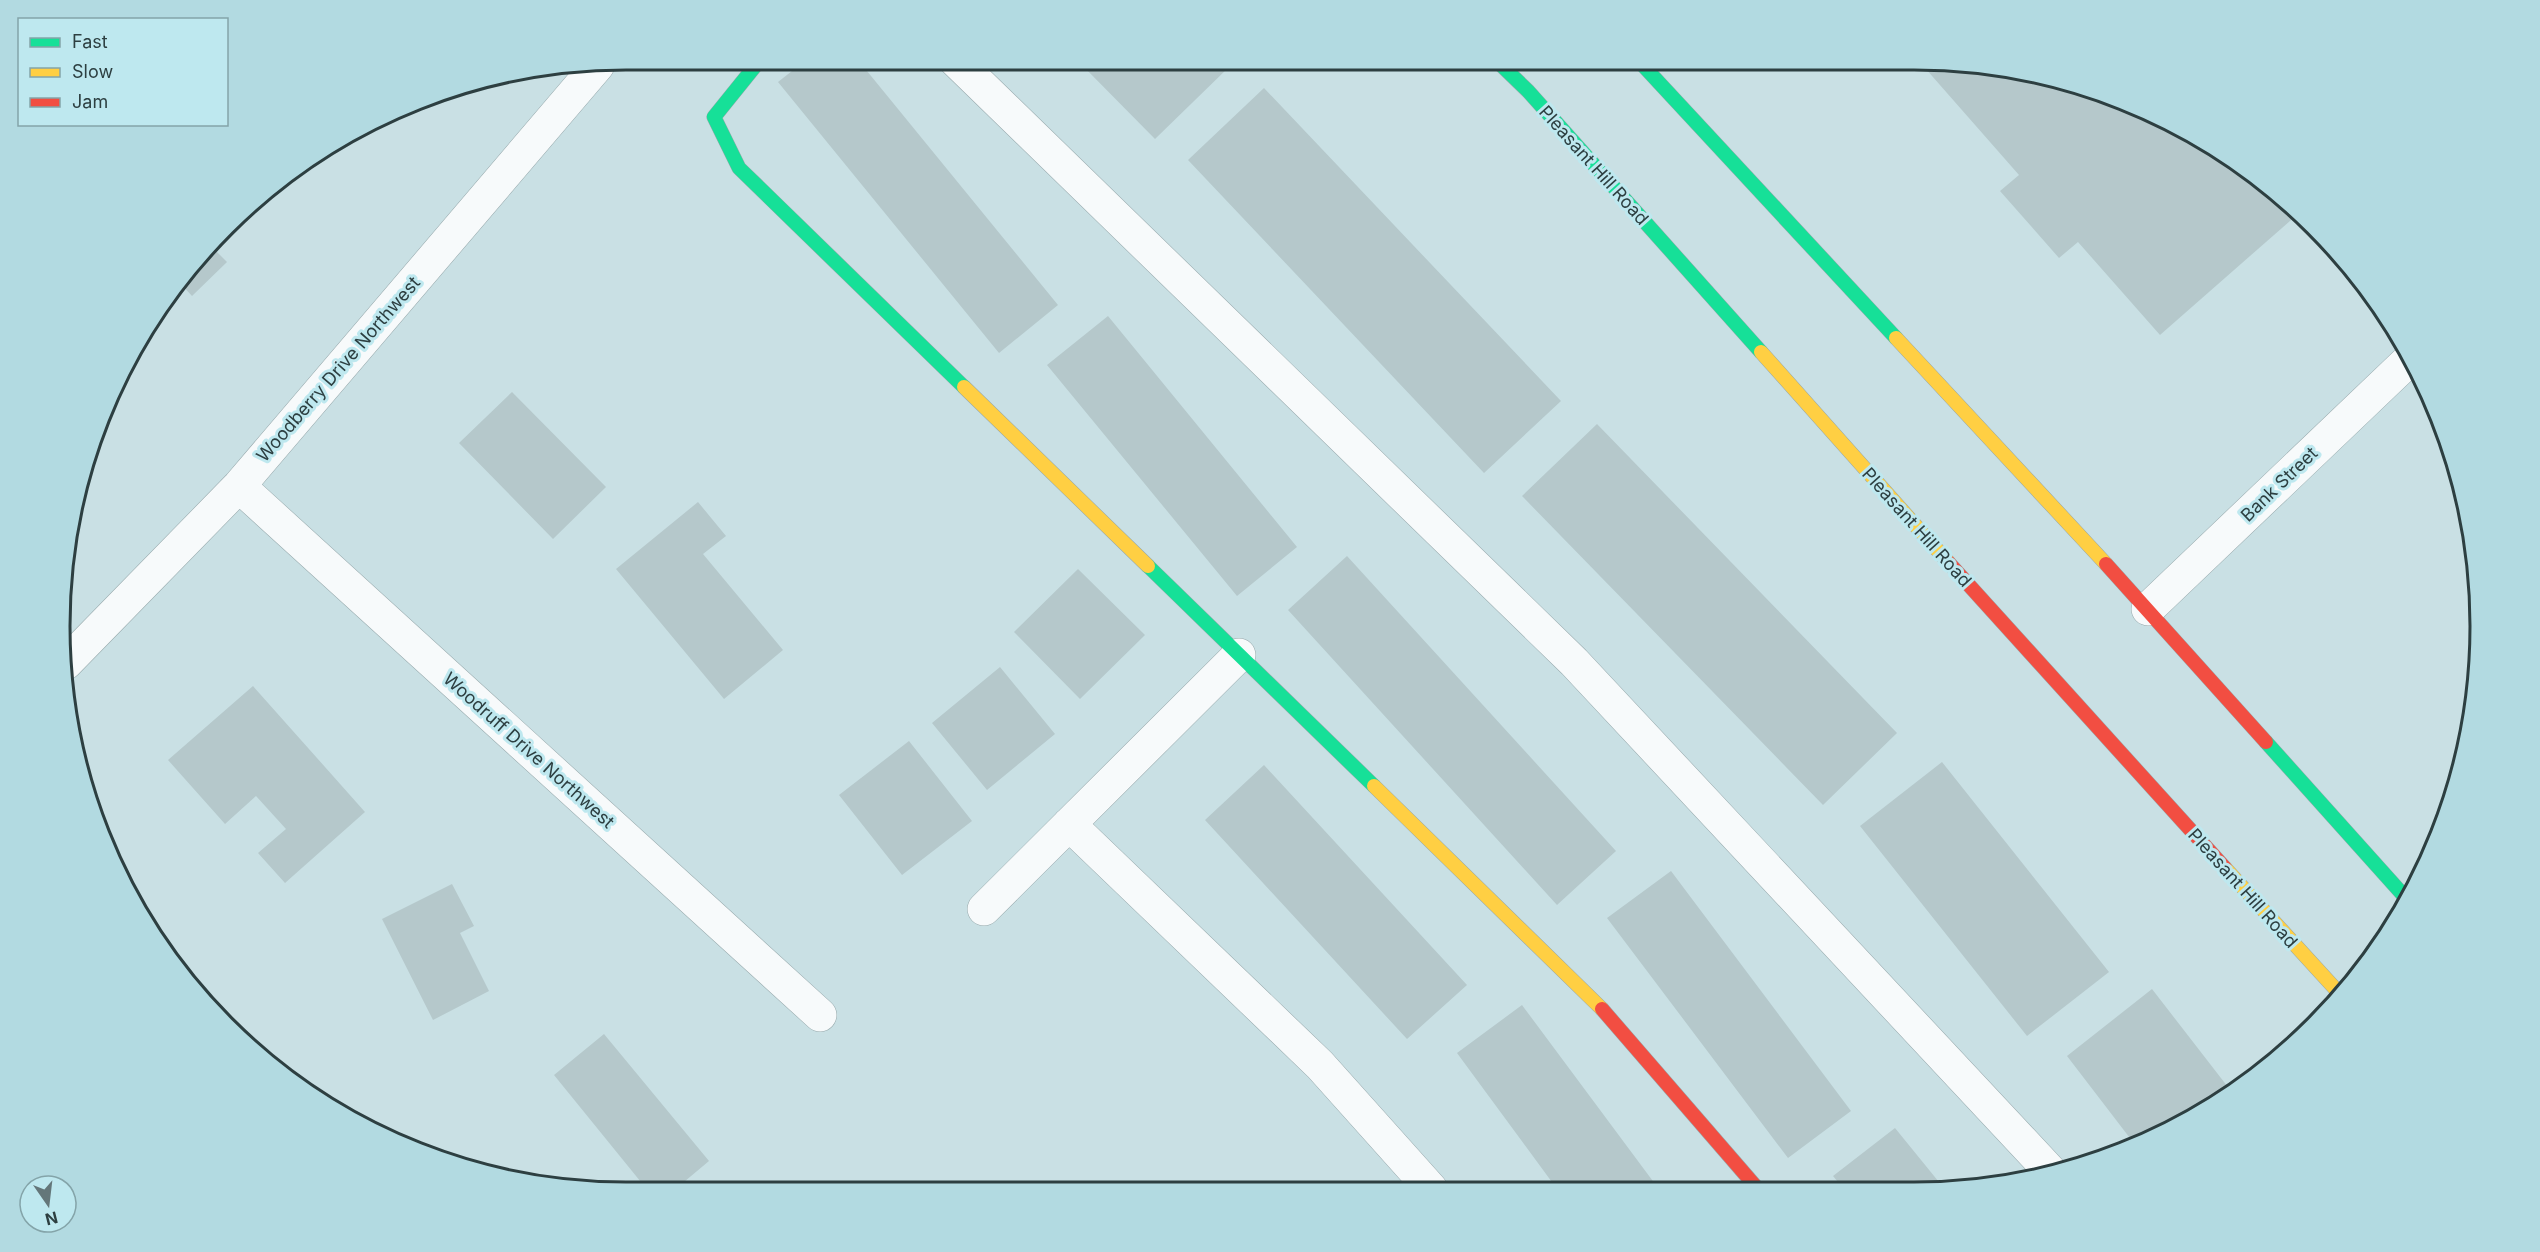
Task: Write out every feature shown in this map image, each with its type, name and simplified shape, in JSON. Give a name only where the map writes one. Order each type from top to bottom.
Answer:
[{"type":"main road","points":[[751,71],[714,117],[739,168],[1594,1000],[1751,1181]]},
{"type":"main road","name":"Pleasant Hill Road","points":[[1507,71],[1528,91],[2064,692],[2335,988]]},
{"type":"main road","points":[[1648,71],[2148,609],[2401,893]]},
{"type":"street","points":[[966,71],[1574,662],[2045,1166]]},
{"type":"street","name":"Woodberry Drive Northwest","points":[[72,657],[239,486],[591,72]]},
{"type":"street","name":"Bank Street","points":[[2148,609],[2404,365]]},
{"type":"street","name":"Woodruff Drive Northwest","points":[[239,486],[820,1015]]},
{"type":"street","points":[[984,909],[1239,655]]},
{"type":"street","points":[[1069,824],[1320,1065],[1424,1181]]},
{"type":"building","points":[[792,71],[867,71],[1058,305],[999,353],[778,82]]},
{"type":"building","points":[[1088,71],[1225,71],[1155,139]]},
{"type":"building","points":[[1928,71],[1987,75],[2022,81],[2058,89],[2127,113],[2192,145],[2223,164],[2292,219],[2160,335],[2078,242],[2059,258],[2000,191],[2019,175]]},
{"type":"building","points":[[1264,88],[1561,401],[1484,473],[1188,160]]},
{"type":"building","points":[[216,251],[227,262],[192,296],[185,288]]},
{"type":"building","points":[[1108,316],[1297,547],[1237,596],[1047,365]]},
{"type":"building","points":[[512,392],[606,487],[553,539],[459,443]]},
{"type":"building","points":[[1597,424],[1897,733],[1823,805],[1522,496]]},
{"type":"building","points":[[698,502],[726,536],[703,554],[783,650],[724,699],[616,569]]},
{"type":"building","points":[[1347,556],[1616,851],[1557,905],[1288,610]]},
{"type":"building","points":[[1078,569],[1145,635],[1080,699],[1014,632]]},
{"type":"building","points":[[1000,667],[1055,734],[987,790],[932,723]]},
{"type":"building","points":[[253,686],[365,812],[285,883],[258,853],[286,829],[256,796],[225,824],[168,760]]},
{"type":"building","points":[[909,741],[972,821],[902,875],[839,795]]},
{"type":"building","points":[[1942,762],[2109,972],[2027,1036],[1860,826]]},
{"type":"building","points":[[1264,765],[1467,985],[1407,1039],[1205,820]]},
{"type":"building","points":[[1671,871],[1851,1111],[1788,1158],[1607,918]]},
{"type":"building","points":[[452,884],[474,926],[460,933],[489,991],[433,1020],[382,919]]},
{"type":"building","points":[[2152,989],[2227,1085],[2192,1107],[2130,1138],[2067,1056]]},
{"type":"building","points":[[1522,1005],[1653,1181],[1551,1181],[1457,1053]]},
{"type":"building","points":[[604,1034],[709,1161],[685,1181],[640,1181],[554,1075]]},
{"type":"building","points":[[1895,1128],[1938,1180],[1837,1181],[1833,1176]]},
{"type":"traffic: fast","points":[[751,71],[714,117],[739,168],[964,387]]},
{"type":"traffic: fast","points":[[1507,71],[1528,91],[1761,352]]},
{"type":"traffic: fast","points":[[1648,71],[1896,338]]},
{"type":"traffic: fast","points":[[1148,566],[1374,786]]},
{"type":"traffic: fast","points":[[2266,742],[2401,893]]},
{"type":"traffic: slow","points":[[1896,338],[2106,564]]},
{"type":"traffic: slow","points":[[1761,352],[1948,562]]},
{"type":"traffic: slow","points":[[964,387],[1148,566]]},
{"type":"traffic: slow","points":[[1374,786],[1602,1009]]},
{"type":"traffic: slow","points":[[2225,868],[2335,988]]},
{"type":"traffic: jam","points":[[1948,562],[2225,868]]},
{"type":"traffic: jam","points":[[2106,564],[2266,742]]},
{"type":"traffic: jam","points":[[1602,1009],[1751,1181]]}]
